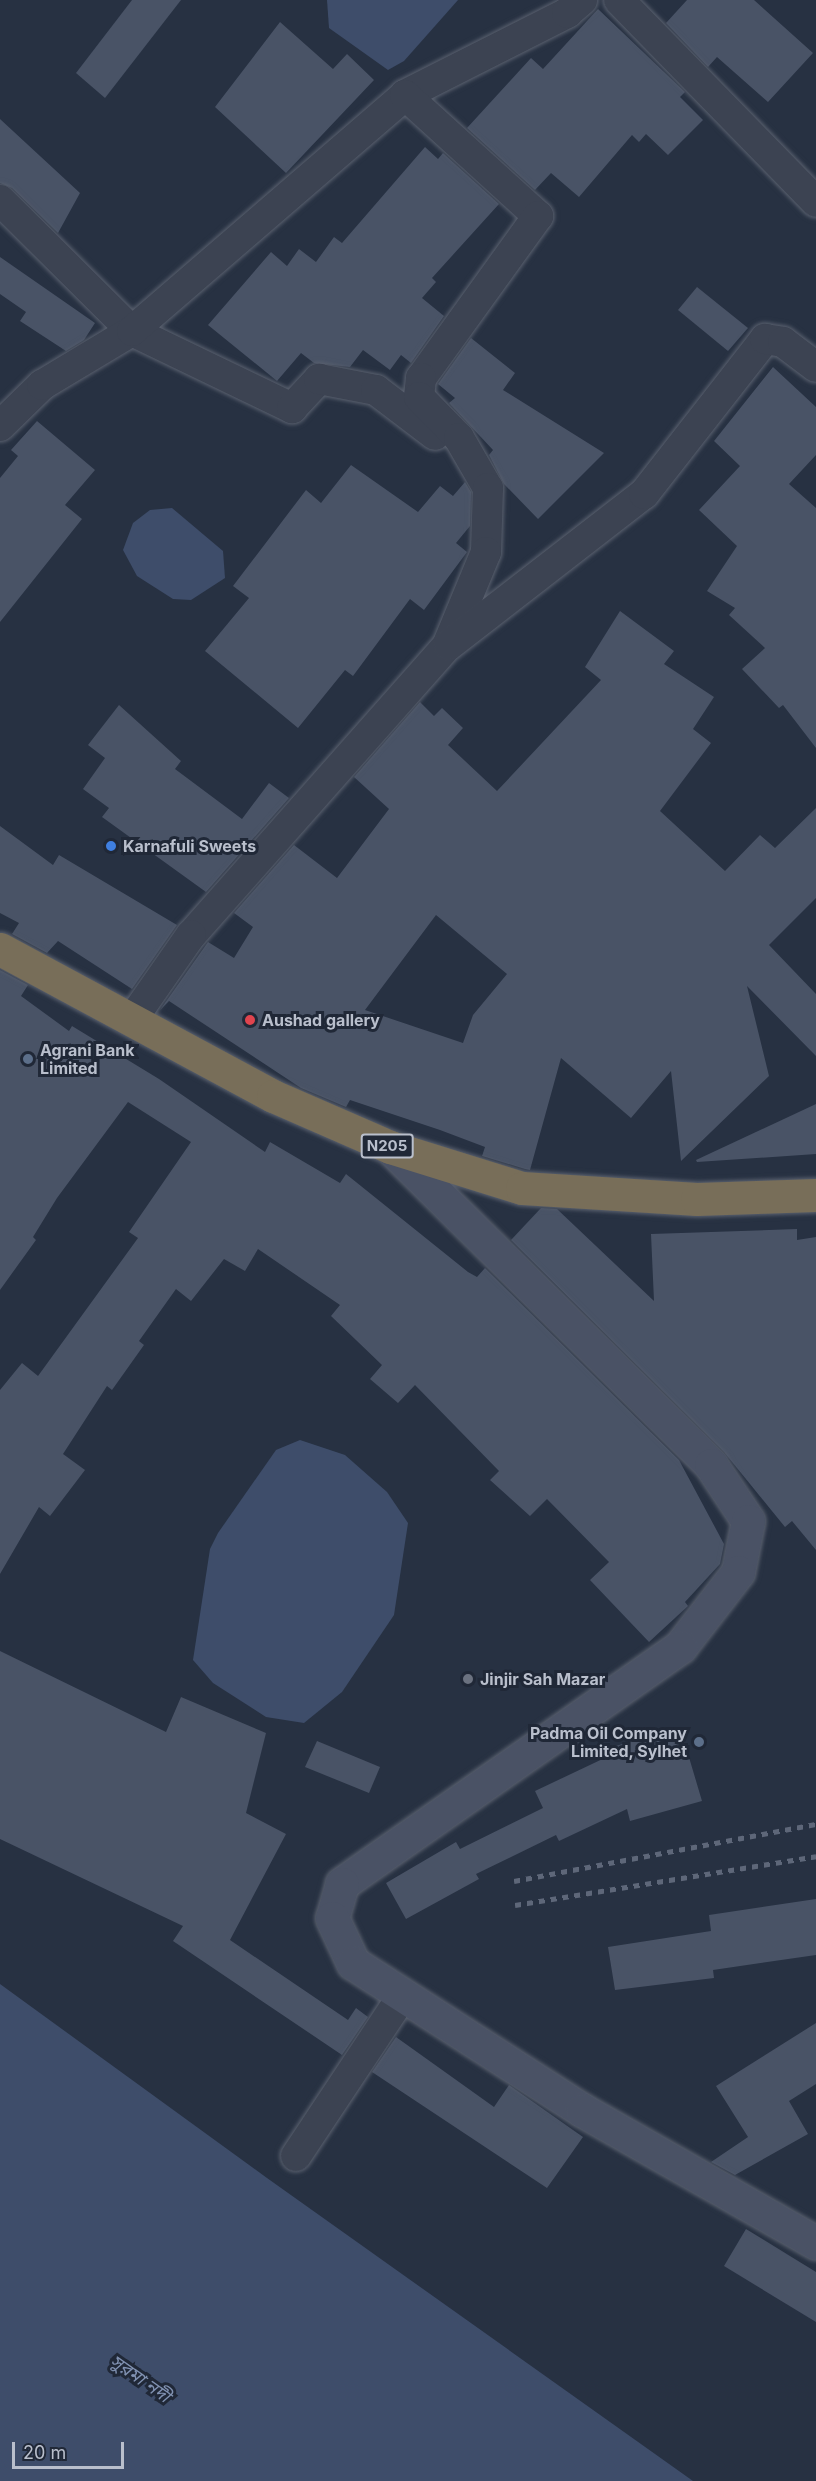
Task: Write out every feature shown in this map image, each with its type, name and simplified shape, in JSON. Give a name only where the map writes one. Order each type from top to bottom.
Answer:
[{"type":"highway","name":"N205","points":[[0,949],[133,1018],[273,1096],[390,1148],[522,1188],[697,1199],[816,1195]]},
{"type":"street","points":[[0,426],[42,386],[132,331],[405,95],[567,13],[582,0]]},
{"type":"street","points":[[619,0],[816,202]]},
{"type":"street","points":[[405,95],[538,216],[421,378],[419,397],[459,438],[488,488],[486,552],[447,646]]},
{"type":"street","points":[[0,200],[132,331],[292,408],[319,379],[376,390],[446,444],[488,488]]},
{"type":"street","points":[[133,1018],[191,935],[447,646],[644,494],[765,339],[783,342],[816,367]]},
{"type":"street","points":[[390,1148],[711,1466],[747,1521],[738,1572],[680,1647],[342,1884],[332,1918],[353,1963],[582,2110],[816,2243]]},
{"type":"street","points":[[296,2156],[403,1995]]},
{"type":"water","points":[[327,0],[458,0],[404,61],[388,70],[329,28]]},
{"type":"water","points":[[172,508],[223,551],[225,578],[191,600],[173,599],[137,576],[123,550],[133,523],[150,510]]},
{"type":"water","points":[[300,1440],[345,1455],[387,1492],[408,1523],[394,1615],[342,1692],[304,1723],[266,1717],[213,1683],[193,1660],[210,1549],[218,1533],[276,1450]]},
{"type":"water","name":"সুরমা নদী","points":[[0,1984],[267,2178],[693,2481],[0,2481]]},
{"type":"building","points":[[132,0],[181,0],[105,98],[76,73]]},
{"type":"building","points":[[687,0],[754,0],[813,53],[768,102],[717,57],[708,67],[666,23]]},
{"type":"building","points":[[598,9],[685,92],[680,97],[703,120],[668,155],[646,134],[639,142],[632,135],[579,197],[551,173],[535,190],[467,128],[531,58],[543,69]]},
{"type":"building","points":[[280,22],[333,69],[347,54],[374,80],[286,173],[215,107]]},
{"type":"building","points":[[0,119],[80,193],[58,233],[12,188],[0,183]]},
{"type":"building","points":[[425,147],[438,159],[443,153],[499,204],[432,278],[436,282],[422,298],[444,316],[411,363],[401,355],[390,370],[363,350],[350,367],[314,363],[301,353],[277,381],[208,325],[271,252],[287,266],[299,249],[316,262],[334,237],[342,243]]},
{"type":"building","points":[[0,257],[95,323],[84,340],[66,351],[20,321],[26,312],[0,294]]},
{"type":"building","points":[[697,287],[748,328],[728,351],[678,310]]},
{"type":"building","points":[[471,338],[515,373],[503,390],[604,453],[538,519],[504,484],[489,455],[493,450],[449,403],[455,398],[438,384]]},
{"type":"building","points":[[773,367],[816,407],[816,455],[789,484],[816,508],[816,748],[783,705],[779,708],[742,669],[765,648],[729,615],[735,608],[707,591],[737,546],[699,510],[740,466],[714,441]]},
{"type":"building","points":[[37,421],[95,470],[65,505],[82,519],[0,622],[0,478],[18,456],[11,450]]},
{"type":"building","points":[[351,465],[418,512],[440,486],[453,496],[465,482],[471,492],[470,526],[456,543],[467,552],[424,610],[410,599],[353,676],[345,670],[298,728],[205,651],[249,598],[233,586],[306,490],[321,503]]},
{"type":"building","points":[[620,611],[674,651],[664,664],[714,697],[693,729],[711,743],[660,811],[725,871],[760,835],[775,848],[816,808],[816,898],[769,945],[816,994],[816,1056],[747,986],[769,1076],[681,1161],[671,1071],[631,1118],[561,1058],[530,1170],[482,1156],[485,1147],[440,1130],[350,1100],[346,1107],[301,1088],[169,1001],[160,1010],[208,942],[234,958],[253,927],[234,913],[294,845],[337,878],[389,809],[354,777],[420,702],[434,716],[442,708],[463,728],[448,745],[497,791],[601,680],[585,667]],"holes":[[[436,915],[507,974],[473,1015],[463,1043],[365,1010]]]},
{"type":"building","points":[[119,705],[181,761],[175,769],[242,819],[269,783],[289,798],[206,892],[102,817],[109,808],[83,789],[105,758],[88,745]]},
{"type":"building","points":[[0,826],[53,865],[59,855],[177,925],[132,989],[58,941],[47,953],[12,934],[19,923],[0,913]]},
{"type":"building","points":[[0,970],[28,985],[21,996],[69,1031],[72,1026],[159,1079],[265,1152],[270,1142],[340,1183],[346,1174],[468,1272],[477,1277],[485,1268],[679,1460],[724,1544],[720,1564],[685,1602],[688,1606],[649,1642],[590,1580],[609,1562],[547,1499],[530,1516],[490,1480],[499,1471],[415,1385],[398,1403],[370,1379],[382,1365],[331,1316],[340,1305],[258,1249],[245,1271],[224,1259],[191,1301],[176,1289],[139,1341],[144,1345],[112,1390],[107,1386],[63,1454],[85,1470],[50,1516],[39,1507],[0,1574],[0,1390],[22,1363],[38,1376],[138,1238],[129,1232],[191,1142],[128,1102],[57,1198],[33,1237],[36,1240],[0,1290]]},
{"type":"building","points":[[816,1104],[816,1154],[697,1162],[696,1160]]},
{"type":"building","points":[[541,1208],[557,1209],[654,1301],[651,1234],[797,1229],[797,1240],[816,1237],[816,1550],[792,1521],[785,1527],[724,1452],[511,1240]]},
{"type":"building","points":[[0,1651],[166,1732],[181,1697],[266,1733],[246,1813],[286,1834],[230,1940],[348,2020],[356,2008],[368,2017],[342,2055],[173,1941],[183,1926],[0,1839]]},
{"type":"building","points":[[680,1727],[702,1801],[630,1821],[627,1809],[559,1841],[556,1835],[476,1874],[479,1879],[406,1919],[386,1883],[456,1842],[460,1849],[543,1808],[535,1791],[611,1755],[609,1748]]},
{"type":"building","points":[[317,1741],[380,1767],[369,1793],[305,1767]]},
{"type":"building","points":[[816,1899],[816,1955],[713,1970],[714,1978],[615,1990],[608,1947],[711,1931],[709,1915]]},
{"type":"building","points":[[816,2023],[816,2084],[789,2101],[808,2134],[735,2175],[711,2162],[748,2137],[716,2086]]},
{"type":"building","points":[[396,2037],[494,2107],[509,2085],[583,2137],[547,2188],[372,2072]]},
{"type":"building","points":[[746,2229],[816,2272],[816,2322],[724,2266]]},
{"type":"railway","points":[[514,1881],[816,1824]]},
{"type":"railway","points":[[515,1905],[816,1856]]},
{"type":"place","name":"Karnafuli Sweets","points":[[111,846]]},
{"type":"place","name":"Aushad gallery","points":[[250,1020]]},
{"type":"place","name":"Agrani Bank Limited","points":[[28,1059]]},
{"type":"place","name":"Jinjir Sah Mazar","points":[[468,1679]]},
{"type":"place","name":"Padma Oil Company Limited, Sylhet","points":[[699,1742]]}]
